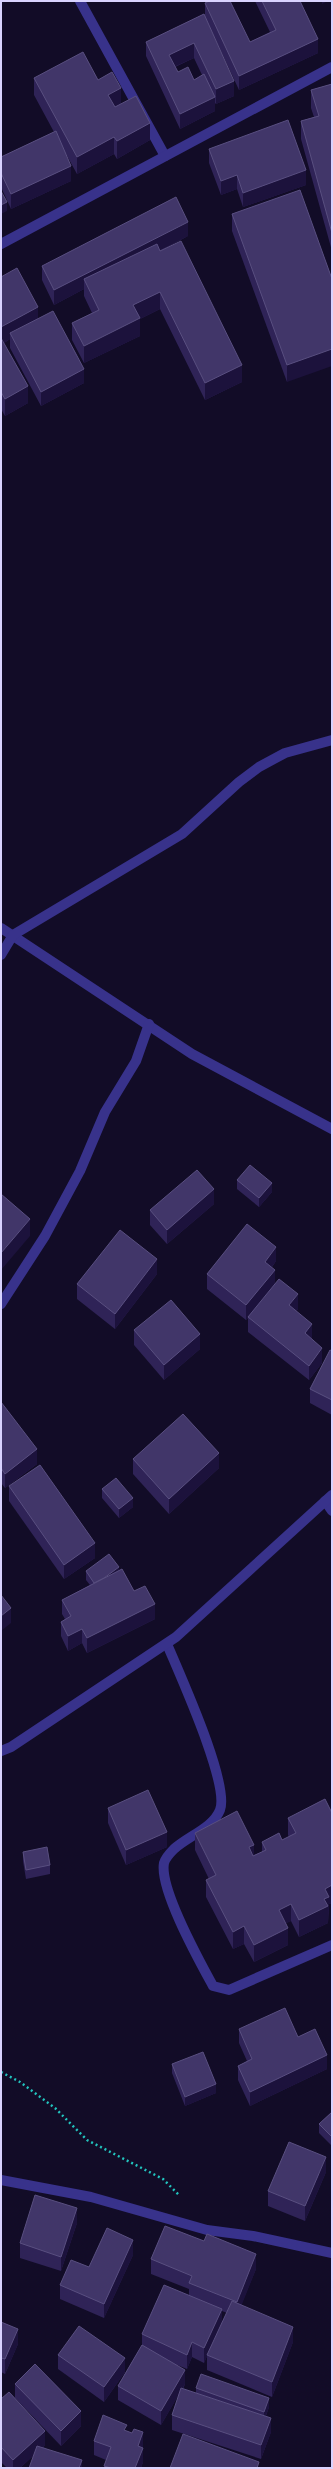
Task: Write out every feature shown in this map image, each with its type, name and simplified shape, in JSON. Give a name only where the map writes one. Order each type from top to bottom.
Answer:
[{"type":"street","points":[[80,1],[165,156]]},
{"type":"street","points":[[1,244],[332,67]]},
{"type":"street","points":[[1,955],[13,935],[182,834],[239,782],[259,767],[285,753],[332,740]]},
{"type":"street","points":[[1,928],[149,1024],[192,1054],[332,1129]]},
{"type":"street","points":[[1,1304],[45,1236],[80,1171],[105,1112],[136,1061],[149,1024]]},
{"type":"street","points":[[1,1751],[11,1747],[167,1644],[220,1598],[329,1498],[332,1511]]},
{"type":"street","points":[[167,1644],[192,1704],[222,1792],[220,1810],[209,1824],[173,1850],[164,1862],[164,1876],[175,1910],[206,1974],[213,1986],[229,1990],[332,1945]]},
{"type":"street","points":[[1,2180],[91,2198],[207,2230],[253,2236],[332,2253]]},
{"type":"path","points":[[1,2072],[20,2082],[55,2108],[87,2140],[163,2179],[180,2197]]},
{"type":"building","points":[[209,1],[230,1],[250,42],[276,30],[262,1],[300,1],[318,39],[239,76],[205,3]]},
{"type":"building","points":[[204,14],[234,81],[216,89],[194,43],[169,55],[178,72],[188,67],[194,80],[204,74],[215,97],[180,114],[146,42]]},
{"type":"building","points":[[83,52],[98,80],[112,72],[121,88],[108,95],[115,107],[136,96],[150,123],[117,141],[114,137],[77,157],[34,78]]},
{"type":"building","points":[[332,84],[332,233],[301,121],[319,116],[311,90]]},
{"type":"building","points":[[288,120],[306,170],[243,193],[237,175],[221,181],[209,149]]},
{"type":"building","points":[[56,131],[71,166],[11,194],[1,173],[1,157]]},
{"type":"building","points":[[300,190],[332,279],[332,349],[287,365],[232,214]]},
{"type":"building","points":[[1,191],[7,202],[1,205]]},
{"type":"building","points":[[176,197],[188,222],[54,290],[42,266]]},
{"type":"building","points":[[181,241],[242,365],[205,383],[160,292],[133,305],[140,318],[84,346],[72,323],[99,310],[84,279],[157,244],[160,251]]},
{"type":"building","points":[[17,268],[38,307],[1,327],[1,277]]},
{"type":"building","points":[[53,311],[84,369],[41,392],[10,333]]},
{"type":"building","points":[[1,338],[28,386],[5,399],[1,392]]},
{"type":"building","points":[[250,1165],[272,1183],[259,1198],[237,1180]]},
{"type":"building","points":[[197,1170],[214,1189],[167,1230],[150,1210]]},
{"type":"building","points":[[1,1194],[30,1219],[1,1253]]},
{"type":"building","points":[[247,1224],[276,1247],[265,1262],[275,1270],[246,1305],[207,1274]]},
{"type":"building","points":[[120,1230],[157,1259],[115,1314],[77,1284]]},
{"type":"building","points":[[279,1279],[298,1294],[289,1305],[312,1324],[305,1333],[322,1348],[309,1366],[248,1317]]},
{"type":"building","points":[[171,1300],[200,1334],[164,1365],[134,1330]]},
{"type":"building","points":[[330,1350],[332,1351],[332,1400],[310,1389]]},
{"type":"building","points":[[1,1402],[37,1449],[5,1474],[1,1468]]},
{"type":"building","points":[[183,1414],[219,1453],[169,1499],[133,1459]]},
{"type":"building","points":[[40,1465],[95,1543],[64,1565],[9,1486]]},
{"type":"building","points":[[116,1478],[133,1498],[119,1509],[102,1489]]},
{"type":"building","points":[[109,1554],[119,1567],[94,1583],[86,1571]]},
{"type":"building","points":[[122,1569],[134,1591],[145,1586],[155,1604],[87,1638],[82,1629],[68,1636],[61,1622],[71,1616],[62,1600]]},
{"type":"building","points":[[1,1595],[11,1608],[1,1616]]},
{"type":"building","points":[[148,1790],[167,1832],[126,1850],[108,1808]]},
{"type":"building","points":[[325,1799],[332,1813],[332,1885],[325,1889],[329,1897],[324,1899],[328,1906],[299,1920],[291,1904],[279,1910],[288,1928],[254,1945],[244,1926],[233,1932],[206,1880],[216,1875],[195,1833],[237,1811],[254,1845],[249,1847],[253,1856],[266,1850],[262,1842],[279,1833],[282,1840],[296,1833],[288,1818]]},
{"type":"building","points":[[47,1847],[50,1865],[26,1870],[23,1852]]},
{"type":"building","points":[[285,2008],[298,2037],[315,2029],[327,2055],[250,2092],[238,2066],[252,2059],[239,2029]]},
{"type":"building","points":[[203,2052],[216,2084],[185,2097],[172,2064]]},
{"type":"building","points":[[332,2112],[332,2137],[319,2124]]},
{"type":"building","points":[[289,2142],[326,2157],[305,2206],[268,2191]]},
{"type":"building","points":[[35,2195],[77,2208],[61,2257],[20,2243]]},
{"type":"building","points":[[165,2226],[204,2241],[207,2234],[256,2254],[237,2302],[189,2283],[192,2276],[151,2259]]},
{"type":"building","points":[[107,2228],[133,2240],[104,2304],[60,2285],[71,2260],[89,2267]]},
{"type":"building","points":[[164,2285],[222,2309],[204,2348],[192,2342],[187,2355],[142,2334]]},
{"type":"building","points":[[232,2301],[293,2327],[272,2382],[207,2355]]},
{"type":"building","points":[[1,2322],[18,2329],[5,2359],[1,2358]]},
{"type":"building","points":[[79,2326],[125,2358],[104,2387],[58,2355]]},
{"type":"building","points":[[142,2345],[185,2370],[161,2411],[118,2386]]},
{"type":"building","points":[[35,2364],[81,2411],[61,2431],[15,2384]]},
{"type":"building","points":[[201,2374],[269,2398],[264,2412],[196,2388]]},
{"type":"building","points":[[181,2388],[271,2418],[261,2445],[172,2415]]},
{"type":"building","points":[[9,2392],[45,2431],[13,2460],[1,2447],[1,2399]]},
{"type":"building","points":[[103,2415],[127,2425],[124,2430],[132,2433],[134,2429],[143,2432],[138,2446],[143,2448],[135,2468],[111,2468],[104,2466],[111,2447],[94,2441]]},
{"type":"building","points":[[183,2434],[259,2462],[257,2468],[170,2468]]},
{"type":"building","points":[[37,2446],[82,2460],[79,2468],[29,2468]]}]
